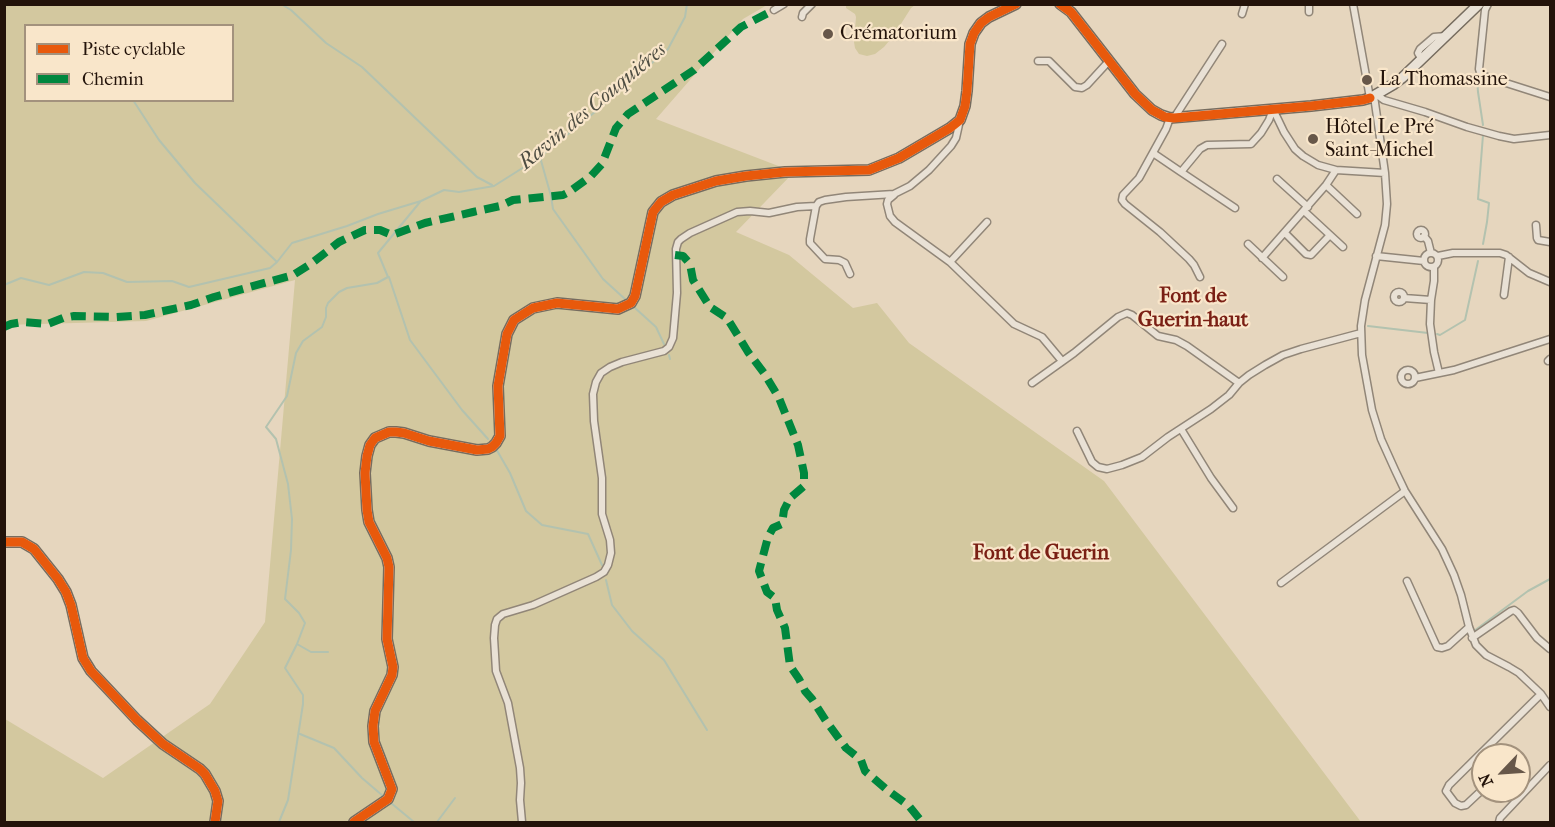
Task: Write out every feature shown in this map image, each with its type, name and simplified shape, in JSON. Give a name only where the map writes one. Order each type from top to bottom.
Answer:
[{"type":"street","points":[[774,10],[784,4]]},
{"type":"street","points":[[802,17],[812,4]]},
{"type":"street","points":[[1016,4],[983,21],[971,38],[965,106],[953,142],[929,171],[910,186],[894,194],[887,202],[887,209],[890,216],[901,227],[950,262],[1014,324],[1042,337],[1062,361]]},
{"type":"street","points":[[1060,4],[1071,12],[1109,62],[1148,107],[1156,113],[1172,118],[1275,113],[1360,101],[1374,96],[1394,84],[1483,6]]},
{"type":"street","points":[[1242,14],[1245,4]]},
{"type":"street","points":[[1353,4],[1374,96],[1386,186],[1386,218],[1365,300],[1360,333],[1365,381],[1372,410],[1405,491],[1442,549],[1451,568],[1476,645],[1481,651],[1515,670],[1551,707]]},
{"type":"street","points":[[1483,6],[1479,69],[1481,75],[1550,96]]},
{"type":"street","points":[[1200,277],[1190,259],[1125,204],[1122,197],[1137,181],[1172,118],[1222,44]]},
{"type":"street","points":[[1038,62],[1049,62],[1075,87],[1082,88],[1109,62]]},
{"type":"street","points":[[1374,96],[1506,138],[1551,135]]},
{"type":"street","points":[[1181,172],[1200,149],[1207,145],[1251,144],[1275,113]]},
{"type":"street","points":[[1275,113],[1295,149],[1322,166],[1336,170],[1385,173]]},
{"type":"street","points":[[354,822],[388,799],[392,789],[374,742],[373,726],[375,711],[392,675],[393,667],[387,639],[389,567],[387,558],[369,522],[367,510],[365,473],[370,445],[375,438],[389,432],[396,432],[477,450],[488,449],[496,444],[500,436],[498,386],[511,323],[533,308],[550,304],[618,309],[631,303],[635,296],[653,212],[664,200],[690,189],[726,179],[785,172],[858,171],[875,168],[906,155],[960,120]]},
{"type":"street","points":[[1153,153],[1234,208]]},
{"type":"street","points":[[1262,258],[1326,186],[1336,170]]},
{"type":"street","points":[[1277,178],[1343,247]]},
{"type":"street","points":[[1326,186],[1357,214]]},
{"type":"street","points":[[850,274],[842,261],[825,260],[812,246],[810,239],[816,206],[825,200],[894,194]]},
{"type":"street","points":[[522,822],[520,768],[508,703],[496,671],[495,625],[497,618],[503,614],[533,605],[596,577],[604,572],[608,565],[610,540],[602,514],[602,478],[594,421],[593,394],[596,382],[610,367],[664,351],[671,344],[677,293],[676,249],[681,239],[737,212],[769,213],[797,207],[816,206]]},
{"type":"street","points":[[950,262],[987,222]]},
{"type":"street","points":[[1536,225],[1538,240],[1551,242]]},
{"type":"street","points":[[1285,233],[1306,254],[1311,255],[1330,235]]},
{"type":"street","points":[[1425,236],[1431,253]]},
{"type":"street","points":[[1248,244],[1283,277]]},
{"type":"street","points":[[1424,261],[1425,256],[1431,253],[1438,256],[1453,253],[1503,254],[1529,273],[1551,282]]},
{"type":"street","points":[[1376,256],[1424,261]]},
{"type":"street","points":[[1438,256],[1438,263],[1434,267],[1431,331],[1439,373]]},
{"type":"street","points":[[1504,295],[1509,257]]},
{"type":"street","points":[[1424,261],[1427,266],[1434,267]]},
{"type":"street","points":[[1404,298],[1431,300]]},
{"type":"street","points":[[1032,383],[1118,317],[1130,314],[1154,333],[1176,340],[1239,383]]},
{"type":"street","points":[[1077,431],[1092,462],[1098,467],[1103,469],[1135,461],[1211,409],[1249,375],[1283,355],[1360,333]]},
{"type":"street","points":[[1415,378],[1468,366],[1551,339]]},
{"type":"street","points":[[1181,429],[1206,471],[1233,508]]},
{"type":"street","points":[[1281,583],[1405,491]]},
{"type":"street","points":[[4,542],[22,542],[34,549],[58,579],[71,605],[83,658],[91,671],[163,744],[205,774],[218,801],[215,822]]},
{"type":"street","points":[[1407,581],[1437,647],[1448,646],[1469,627]]},
{"type":"street","points":[[1472,638],[1514,610],[1537,638],[1551,648]]},
{"type":"street","points":[[1490,743],[1540,694]]},
{"type":"street","points":[[1471,762],[1446,790],[1455,803],[1461,806],[1471,800]]},
{"type":"street","points":[[1499,822],[1500,818],[1551,765]]},
{"type":"shaded area","points":[[5,4],[767,5],[743,19],[656,119],[794,172],[736,232],[789,255],[853,308],[877,303],[909,343],[1104,481],[1361,822],[5,822],[5,719],[103,778],[210,704],[265,622],[295,280],[146,321],[5,325]]},
{"type":"shaded area","points":[[846,4],[915,5],[884,47],[875,54],[867,56],[859,54],[855,48],[856,17],[846,8]]},
{"type":"waterway","points":[[281,4],[291,10],[326,43],[362,67],[477,177],[492,185]]},
{"type":"waterway","name":"Ravin des Couquiéres","points":[[4,285],[21,278],[49,285],[84,272],[103,273],[127,282],[172,281],[189,287],[270,268],[292,243],[421,201],[444,190],[459,192],[494,186],[540,157],[668,49],[685,17],[687,4]]},
{"type":"waterway","points":[[1477,57],[1481,19]]},
{"type":"waterway","points":[[1476,69],[1483,125]]},
{"type":"waterway","points":[[134,102],[159,140],[195,183],[276,261]]},
{"type":"waterway","points":[[1483,135],[1478,199],[1489,203],[1483,244]]},
{"type":"waterway","points":[[540,157],[553,209],[603,279],[626,300]]},
{"type":"waterway","points":[[279,822],[288,800],[303,704],[303,695],[285,668],[305,623],[285,599],[292,519],[288,484],[276,439],[266,427],[287,396],[296,353],[303,341],[322,327],[328,303],[339,292],[347,288],[377,283],[388,277],[378,253],[420,202]]},
{"type":"waterway","points":[[1437,334],[1440,335],[1465,320],[1478,261]]},
{"type":"waterway","points":[[389,277],[410,340],[462,410],[488,439]]},
{"type":"waterway","points":[[635,308],[656,327],[664,344]]},
{"type":"waterway","points":[[1368,326],[1428,333]]},
{"type":"waterway","points":[[669,355],[670,359]]},
{"type":"waterway","points":[[495,447],[510,473],[526,511],[542,525],[588,534],[602,565]]},
{"type":"waterway","points":[[1474,631],[1528,591],[1550,579]]},
{"type":"waterway","points":[[606,580],[612,605],[632,631],[664,660],[707,730]]},
{"type":"waterway","points":[[297,644],[311,652],[328,652]]},
{"type":"waterway","points":[[300,734],[334,748],[362,778],[383,796]]},
{"type":"waterway","points":[[437,822],[455,798]]},
{"type":"waterway","points":[[391,803],[414,822]]},
{"type":"marked path","points":[[4,327],[23,322],[48,324],[74,316],[145,315],[191,305],[293,275],[339,242],[365,230],[380,230],[392,235],[425,223],[500,206],[513,200],[563,195],[591,176],[602,164],[616,128],[628,114],[694,70],[741,27],[774,10]]},
{"type":"marked path","points":[[675,255],[683,256],[690,264],[693,280],[710,307],[727,318],[764,373],[779,398],[798,445],[804,473],[804,486],[790,498],[784,510],[782,524],[773,528],[768,537],[759,571],[767,592],[775,598],[777,610],[785,628],[790,666],[846,748],[861,760],[865,771],[909,806],[922,822]]},
{"type":"cycle path","points":[[354,822],[388,799],[392,789],[374,742],[373,726],[375,711],[392,675],[393,667],[387,639],[389,567],[387,558],[369,522],[367,510],[365,473],[370,445],[375,438],[389,432],[396,432],[477,450],[492,447],[500,436],[498,386],[507,334],[514,320],[533,308],[557,303],[618,309],[631,303],[635,296],[653,212],[661,202],[673,195],[716,181],[746,176],[785,172],[869,170],[899,158],[950,128],[960,120],[965,106],[970,44],[974,33],[989,17],[1016,4]]},
{"type":"cycle path","points":[[1060,4],[1071,12],[1135,94],[1152,110],[1165,117],[1311,106],[1370,98]]},
{"type":"cycle path","points":[[4,542],[22,542],[34,549],[58,579],[71,605],[83,658],[91,671],[163,744],[205,774],[218,801],[215,822]]},
{"type":"place","name":"Crématorium","points":[[828,34]]},
{"type":"place","name":"La Thomassine","points":[[1367,80]]},
{"type":"place","name":"Hôtel Le Pré Saint-Michel","points":[[1313,139]]},
{"type":"district","name":"Font de Guerin-haut","points":[[1193,309]]},
{"type":"district","name":"Font de Guerin","points":[[1041,554]]}]
